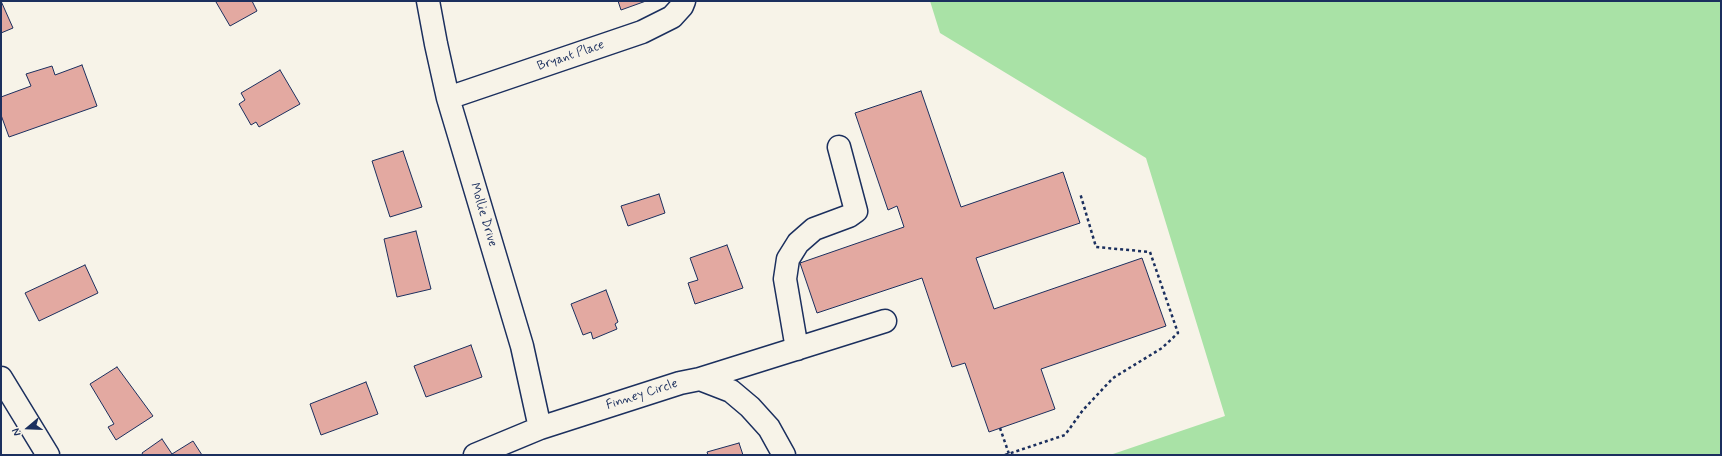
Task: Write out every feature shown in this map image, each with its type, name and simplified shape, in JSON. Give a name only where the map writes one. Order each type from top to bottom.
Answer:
[{"type":"street","name":"Mollie Drive","points":[[428,1],[448,98],[522,346],[540,428]]},
{"type":"street","name":"Bryant Place","points":[[448,98],[642,32],[672,17],[682,6],[684,1]]},
{"type":"street","points":[[797,348],[786,279],[788,259],[798,243],[814,229],[849,216],[856,210],[839,147]]},
{"type":"street","name":"Finney Circle","points":[[475,455],[540,428],[680,383],[700,379],[885,321]]},
{"type":"street","points":[[1,378],[48,455]]},
{"type":"street","points":[[700,379],[731,391],[750,407],[769,428],[784,455]]},
{"type":"path","points":[[1005,455],[1065,435],[1083,410],[1113,378],[1162,348],[1178,333],[1150,252],[1096,247],[1080,193]]},
{"type":"path","points":[[1000,428],[1009,454]]},
{"type":"green space","points":[[930,1],[1721,1],[1721,455],[1110,455],[1225,416],[1146,158],[940,33]]},
{"type":"building","points":[[1,1],[13,28],[1,33]]},
{"type":"building","points":[[252,1],[257,11],[230,26],[216,2]]},
{"type":"building","points":[[618,1],[646,1],[621,10]]},
{"type":"building","points":[[82,65],[97,106],[9,137],[1,115],[1,97],[31,86],[26,74],[52,66],[55,75]]},
{"type":"building","points":[[280,70],[300,104],[259,127],[256,122],[251,125],[239,104],[245,100],[241,93]]},
{"type":"building","points":[[921,91],[961,207],[1063,172],[1080,223],[976,258],[994,309],[1142,258],[1166,326],[1041,369],[1055,409],[989,432],[965,363],[952,367],[922,278],[817,313],[800,263],[904,227],[897,206],[888,210],[855,113]]},
{"type":"building","points":[[403,151],[422,207],[390,217],[372,161]]},
{"type":"building","points":[[659,194],[665,213],[628,226],[621,206]]},
{"type":"building","points":[[416,231],[431,289],[397,297],[384,239]]},
{"type":"building","points":[[727,245],[743,288],[695,304],[688,283],[698,280],[690,258]]},
{"type":"building","points":[[85,265],[98,293],[39,321],[25,293]]},
{"type":"building","points":[[606,290],[618,322],[615,324],[617,329],[593,339],[591,332],[583,335],[571,304]]},
{"type":"building","points":[[471,345],[482,377],[426,397],[414,366]]},
{"type":"building","points":[[117,367],[153,416],[116,440],[108,427],[114,424],[90,384]]},
{"type":"building","points":[[366,382],[378,414],[321,435],[310,404]]},
{"type":"building","points":[[162,439],[172,454],[193,441],[202,455],[143,455],[142,453]]},
{"type":"building","points":[[739,443],[743,455],[708,455],[707,452]]}]
